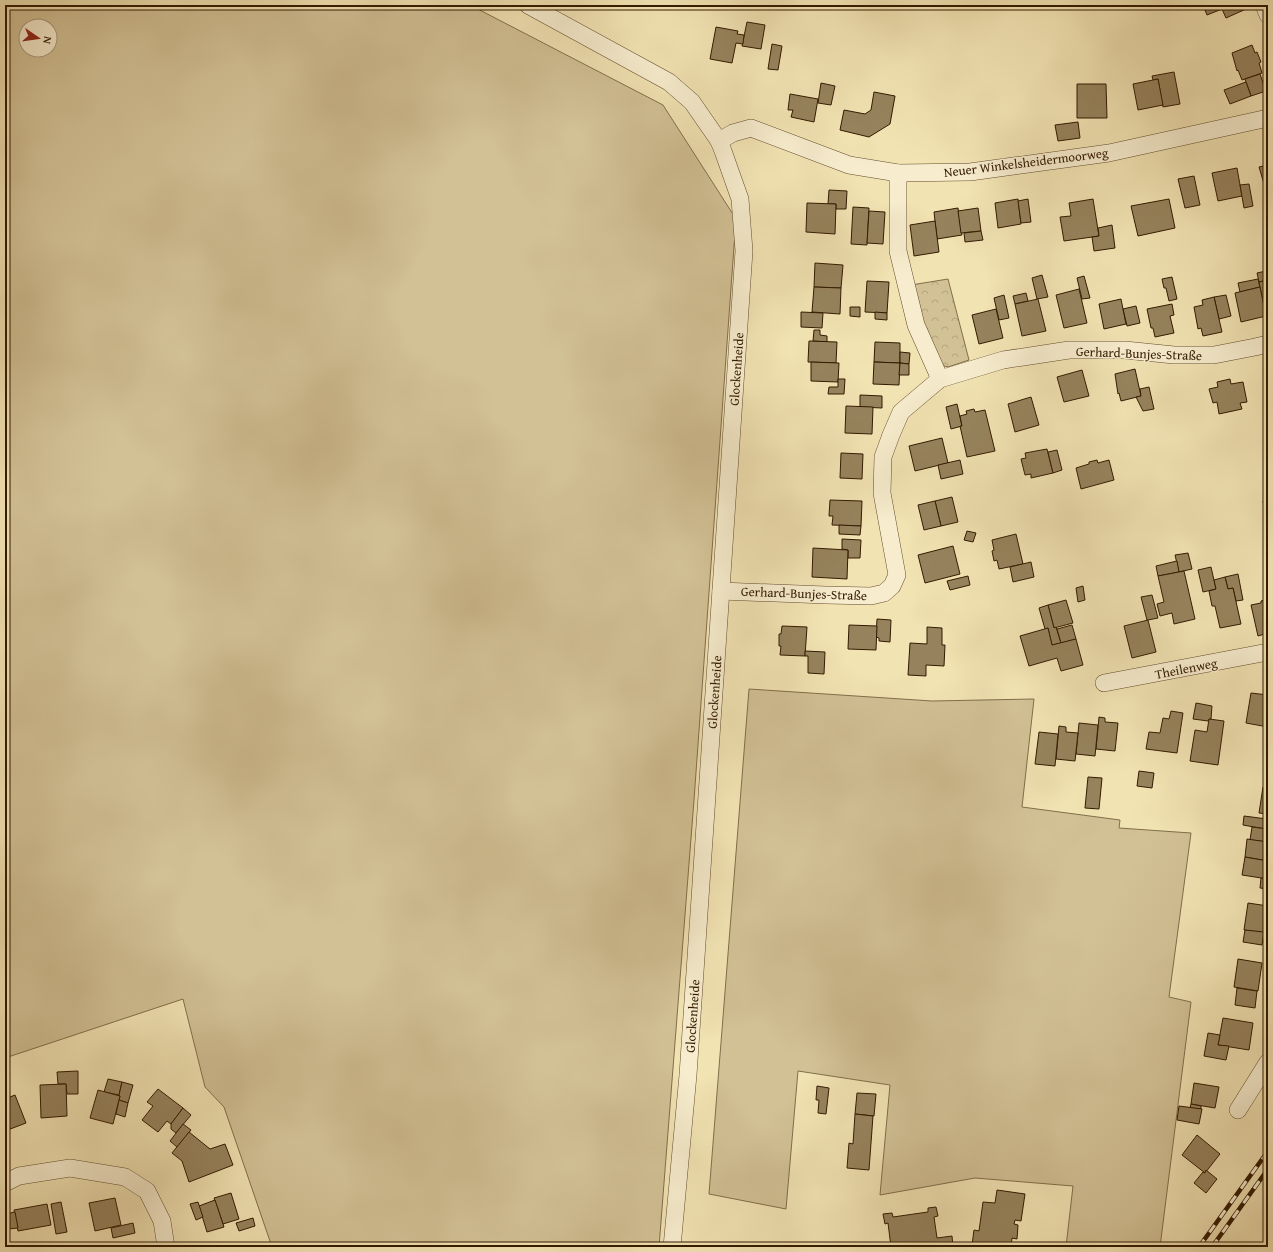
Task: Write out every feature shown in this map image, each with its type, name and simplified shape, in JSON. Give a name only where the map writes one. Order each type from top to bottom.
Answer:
[{"type":"street","name":"Glockenheide","points":[[528,5],[669,82],[692,102],[719,141],[740,199],[744,252],[688,1075],[672,1247]]},
{"type":"street","points":[[1264,5],[1268,15]]},
{"type":"street","name":"Neuer Winkelsheidermoorweg","points":[[719,141],[733,133],[751,128],[849,165],[898,173],[970,172],[1109,153],[1268,118]]},
{"type":"street","points":[[898,173],[898,251],[916,326],[940,379]]},
{"type":"street","name":"Gerhard-Bunjes-Straße","points":[[721,590],[871,596],[884,594],[892,586],[897,575],[882,493],[883,457],[901,412],[940,379],[1003,360],[1069,350],[1125,350],[1174,356],[1214,355],[1255,348],[1268,344]]},
{"type":"street","name":"Theilenweg","points":[[1104,683],[1268,652]]},
{"type":"street","points":[[1238,1110],[1268,1062]]},
{"type":"street","points":[[5,1183],[19,1176],[70,1168],[125,1177],[147,1191],[162,1221],[166,1247]]},
{"type":"green space","points":[[5,5],[470,5],[663,105],[736,219],[694,800],[659,1247],[272,1247],[224,1107],[205,1087],[183,999],[5,1058]]},
{"type":"green space","points":[[948,279],[969,360],[948,367],[941,365],[936,357],[911,285]]},
{"type":"green space","points":[[749,689],[932,701],[1034,699],[1022,807],[1120,820],[1119,828],[1191,833],[1169,997],[1191,1002],[1160,1247],[1066,1247],[1073,1186],[975,1178],[880,1195],[890,1085],[798,1071],[786,1209],[709,1194]]},
{"type":"building","points":[[1203,5],[1244,5],[1246,9],[1226,18],[1222,9],[1207,15]]},
{"type":"building","points":[[747,22],[765,25],[761,49],[742,46]]},
{"type":"building","points":[[716,27],[738,31],[737,34],[744,35],[743,44],[736,43],[732,63],[710,59]]},
{"type":"building","points":[[772,44],[782,46],[778,70],[768,69]]},
{"type":"building","points":[[1252,45],[1261,62],[1259,63],[1262,73],[1242,80],[1238,70],[1237,71],[1232,53]]},
{"type":"building","points":[[1174,72],[1180,104],[1163,107],[1158,79],[1153,80],[1152,76]]},
{"type":"building","points":[[1260,74],[1266,91],[1251,96],[1245,79]]},
{"type":"building","points":[[1158,79],[1163,105],[1138,110],[1133,84]]},
{"type":"building","points":[[1246,82],[1251,96],[1230,104],[1224,90]]},
{"type":"building","points":[[821,83],[835,86],[831,105],[818,103]]},
{"type":"building","points":[[1077,84],[1106,84],[1107,118],[1077,118]]},
{"type":"building","points":[[874,92],[895,96],[890,124],[869,137],[840,130],[844,110],[865,114],[871,110]]},
{"type":"building","points":[[790,94],[818,99],[814,122],[791,117],[793,110],[788,110]]},
{"type":"building","points":[[1078,122],[1080,138],[1058,141],[1055,125]]},
{"type":"building","points":[[1268,165],[1268,183],[1264,184],[1259,167]]},
{"type":"building","points":[[1237,168],[1242,196],[1218,201],[1212,173]]},
{"type":"building","points":[[1194,176],[1200,205],[1185,208],[1178,179]]},
{"type":"building","points":[[1249,184],[1253,206],[1244,208],[1240,185]]},
{"type":"building","points":[[829,190],[847,191],[846,209],[836,209],[836,204],[828,204]]},
{"type":"building","points":[[1018,199],[1021,224],[998,228],[995,203]]},
{"type":"building","points":[[1028,199],[1031,222],[1021,223],[1018,201]]},
{"type":"building","points":[[1093,199],[1099,236],[1064,241],[1060,217],[1071,216],[1069,203]]},
{"type":"building","points":[[1169,199],[1175,228],[1138,236],[1131,206]]},
{"type":"building","points":[[807,203],[836,204],[835,234],[806,232]]},
{"type":"building","points":[[853,207],[869,208],[867,245],[851,244]]},
{"type":"building","points":[[958,208],[962,235],[937,239],[934,212]]},
{"type":"building","points":[[978,208],[981,231],[961,233],[958,211]]},
{"type":"building","points":[[869,211],[885,212],[883,244],[867,243]]},
{"type":"building","points":[[935,221],[939,252],[914,256],[910,225]]},
{"type":"building","points":[[1112,225],[1115,248],[1094,251],[1092,237],[1099,236],[1098,228]]},
{"type":"building","points":[[981,231],[983,240],[965,242],[964,233]]},
{"type":"building","points":[[815,263],[843,265],[841,288],[814,287]]},
{"type":"building","points":[[1266,271],[1268,280],[1259,282],[1257,273]]},
{"type":"building","points":[[1042,275],[1048,297],[1037,299],[1032,278]]},
{"type":"building","points":[[1084,276],[1090,298],[1082,299],[1077,278]]},
{"type":"building","points":[[1172,277],[1177,299],[1169,301],[1162,279]]},
{"type":"building","points":[[1258,279],[1260,287],[1240,292],[1238,283]]},
{"type":"building","points":[[1268,280],[1268,296],[1262,297],[1259,282]]},
{"type":"building","points":[[867,281],[889,282],[887,313],[865,312]]},
{"type":"building","points":[[814,287],[841,288],[840,314],[812,312]]},
{"type":"building","points":[[1260,287],[1266,316],[1241,322],[1235,293]]},
{"type":"building","points":[[1079,289],[1087,323],[1064,328],[1056,295]]},
{"type":"building","points":[[1026,293],[1028,301],[1015,304],[1013,296]]},
{"type":"building","points":[[1004,295],[1009,318],[999,320],[994,298]]},
{"type":"building","points":[[1226,295],[1231,316],[1219,319],[1214,297]]},
{"type":"building","points":[[1214,297],[1222,332],[1203,336],[1201,328],[1198,329],[1194,307],[1203,305],[1202,300]]},
{"type":"building","points":[[1038,299],[1046,331],[1022,336],[1015,304]]},
{"type":"building","points":[[1121,299],[1126,324],[1104,329],[1099,304]]},
{"type":"building","points":[[1172,304],[1174,315],[1170,316],[1174,333],[1155,337],[1153,328],[1151,328],[1147,309]]},
{"type":"building","points":[[1136,306],[1140,323],[1127,326],[1123,309]]},
{"type":"building","points":[[850,307],[860,307],[860,317],[850,316]]},
{"type":"building","points":[[996,309],[1003,338],[979,344],[972,315]]},
{"type":"building","points":[[801,312],[823,313],[822,328],[801,327]]},
{"type":"building","points":[[875,312],[887,313],[887,320],[875,319]]},
{"type":"building","points":[[814,330],[820,330],[820,335],[827,336],[827,342],[813,341]]},
{"type":"building","points":[[809,341],[837,342],[836,363],[808,362]]},
{"type":"building","points":[[875,342],[900,343],[900,363],[874,362]]},
{"type":"building","points":[[900,352],[910,353],[909,364],[900,363]]},
{"type":"building","points":[[811,362],[839,363],[838,382],[811,381]]},
{"type":"building","points":[[874,362],[900,363],[899,385],[873,384]]},
{"type":"building","points":[[900,363],[909,364],[909,375],[899,375]]},
{"type":"building","points":[[1135,369],[1141,396],[1121,401],[1119,393],[1118,394],[1115,374]]},
{"type":"building","points":[[1082,370],[1089,396],[1064,402],[1057,377]]},
{"type":"building","points":[[838,379],[845,379],[844,394],[828,394],[829,387],[838,387]]},
{"type":"building","points":[[1230,379],[1231,384],[1243,382],[1247,402],[1240,403],[1242,409],[1219,414],[1217,402],[1213,403],[1209,389],[1218,387],[1217,382]]},
{"type":"building","points":[[1149,387],[1154,409],[1143,411],[1136,397],[1141,396],[1140,389]]},
{"type":"building","points":[[860,395],[882,396],[882,408],[860,407]]},
{"type":"building","points":[[1031,397],[1039,425],[1015,432],[1008,404]]},
{"type":"building","points":[[957,404],[962,426],[951,429],[946,407]]},
{"type":"building","points":[[846,406],[873,407],[872,434],[845,433]]},
{"type":"building","points":[[974,409],[975,412],[985,410],[995,451],[967,457],[960,426],[962,426],[960,416],[967,414],[966,411]]},
{"type":"building","points":[[942,438],[948,463],[915,471],[909,446]]},
{"type":"building","points":[[1047,449],[1053,473],[1031,478],[1031,474],[1025,475],[1021,459],[1026,458],[1025,453]]},
{"type":"building","points":[[1057,450],[1062,470],[1053,473],[1048,452]]},
{"type":"building","points":[[841,453],[863,454],[862,479],[840,478]]},
{"type":"building","points":[[960,460],[963,474],[941,479],[938,465]]},
{"type":"building","points":[[1097,460],[1098,463],[1109,460],[1114,480],[1081,489],[1076,468]]},
{"type":"building","points":[[952,497],[958,522],[941,526],[935,501]]},
{"type":"building","points":[[1268,499],[1268,527],[1263,501]]},
{"type":"building","points":[[830,500],[862,501],[861,526],[832,525],[833,516],[829,516]]},
{"type":"building","points":[[935,501],[941,526],[924,530],[918,505]]},
{"type":"building","points":[[839,525],[861,526],[860,535],[839,534]]},
{"type":"building","points":[[967,531],[976,533],[973,542],[964,540]]},
{"type":"building","points":[[1016,534],[1023,564],[999,569],[997,560],[994,561],[992,540]]},
{"type":"building","points":[[842,539],[861,540],[860,558],[848,558],[848,550],[842,549]]},
{"type":"building","points":[[953,546],[960,574],[925,583],[918,555]]},
{"type":"building","points":[[813,548],[848,550],[847,579],[812,577]]},
{"type":"building","points":[[1188,553],[1192,569],[1179,572],[1175,555]]},
{"type":"building","points":[[1177,561],[1179,572],[1158,576],[1156,566]]},
{"type":"building","points":[[1031,562],[1034,577],[1013,582],[1010,567]]},
{"type":"building","points":[[1211,567],[1216,589],[1203,592],[1198,570]]},
{"type":"building","points":[[1184,571],[1195,619],[1174,624],[1172,613],[1160,616],[1157,604],[1164,602],[1158,576]]},
{"type":"building","points":[[1238,574],[1243,600],[1236,601],[1233,588],[1228,589],[1225,577]]},
{"type":"building","points":[[968,576],[970,585],[950,590],[947,581]]},
{"type":"building","points":[[1225,577],[1228,589],[1233,588],[1241,624],[1220,628],[1215,606],[1212,606],[1209,591],[1216,589],[1214,580]]},
{"type":"building","points":[[1083,586],[1085,600],[1078,602],[1076,588]]},
{"type":"building","points":[[1152,595],[1158,618],[1147,620],[1141,597]]},
{"type":"building","points":[[1268,599],[1268,633],[1258,636],[1251,605],[1261,603],[1261,601]]},
{"type":"building","points":[[1066,600],[1073,623],[1054,628],[1048,605]]},
{"type":"building","points":[[1048,605],[1054,628],[1056,627],[1061,643],[1052,645],[1048,628],[1045,629],[1039,608]]},
{"type":"building","points":[[877,619],[891,620],[890,642],[879,641],[879,638],[876,637]]},
{"type":"building","points":[[1148,620],[1156,652],[1132,658],[1124,626]]},
{"type":"building","points":[[849,625],[877,626],[876,650],[848,649]]},
{"type":"building","points":[[1072,625],[1076,639],[1061,643],[1057,629]]},
{"type":"building","points":[[782,626],[807,627],[805,656],[780,655],[781,646],[779,646],[779,634],[781,634]]},
{"type":"building","points":[[927,627],[942,628],[942,645],[945,645],[944,666],[926,665],[926,676],[908,675],[910,643],[927,644]]},
{"type":"building","points":[[1048,628],[1052,645],[1076,639],[1083,665],[1061,671],[1057,658],[1029,666],[1020,636]]},
{"type":"building","points":[[805,651],[825,652],[824,674],[808,673],[808,656],[805,656]]},
{"type":"building","points":[[1251,693],[1268,695],[1268,727],[1246,723]]},
{"type":"building","points":[[1196,703],[1212,706],[1211,719],[1208,721],[1193,719]]},
{"type":"building","points":[[1171,711],[1183,713],[1177,753],[1146,749],[1149,732],[1160,733],[1163,718],[1169,719]]},
{"type":"building","points":[[1099,717],[1105,718],[1105,722],[1118,723],[1115,751],[1096,749]]},
{"type":"building","points":[[1209,719],[1224,721],[1218,765],[1190,761],[1195,730],[1207,732]]},
{"type":"building","points":[[1079,723],[1098,725],[1095,756],[1076,754]]},
{"type":"building","points":[[1059,726],[1066,727],[1066,732],[1078,733],[1075,761],[1056,759]]},
{"type":"building","points":[[1039,732],[1058,734],[1055,766],[1035,764]]},
{"type":"building","points":[[1268,732],[1268,750],[1265,750]]},
{"type":"building","points":[[1139,771],[1154,773],[1152,788],[1137,786]]},
{"type":"building","points":[[1088,777],[1102,778],[1099,809],[1085,808]]},
{"type":"building","points":[[1263,787],[1268,788],[1268,814],[1259,813]]},
{"type":"building","points":[[1244,816],[1267,819],[1265,829],[1243,825]]},
{"type":"building","points":[[1252,827],[1268,829],[1268,842],[1250,840]]},
{"type":"building","points":[[1247,839],[1268,842],[1268,861],[1245,857]]},
{"type":"building","points":[[1245,857],[1268,861],[1268,879],[1242,875]]},
{"type":"building","points":[[1261,878],[1268,879],[1268,889],[1260,888]]},
{"type":"building","points":[[1248,903],[1268,906],[1265,933],[1244,930]]},
{"type":"building","points":[[1245,930],[1264,932],[1262,945],[1243,942]]},
{"type":"building","points":[[1238,959],[1262,963],[1258,991],[1234,987]]},
{"type":"building","points":[[1237,988],[1257,991],[1255,1008],[1235,1005]]},
{"type":"building","points":[[1223,1018],[1253,1023],[1249,1050],[1218,1045]]},
{"type":"building","points":[[1208,1033],[1220,1035],[1218,1045],[1229,1046],[1226,1060],[1204,1056]]},
{"type":"building","points":[[78,1071],[78,1094],[67,1094],[66,1084],[58,1084],[57,1072]]},
{"type":"building","points":[[108,1079],[122,1082],[119,1095],[104,1092]]},
{"type":"building","points":[[122,1082],[133,1085],[128,1103],[119,1100]]},
{"type":"building","points":[[1194,1083],[1219,1087],[1215,1108],[1191,1104]]},
{"type":"building","points":[[66,1084],[67,1116],[41,1118],[40,1085]]},
{"type":"building","points":[[817,1086],[829,1088],[826,1114],[818,1113],[819,1100],[816,1100]]},
{"type":"building","points":[[158,1089],[183,1108],[171,1124],[167,1121],[158,1132],[142,1120],[153,1106],[147,1102]]},
{"type":"building","points":[[98,1090],[120,1096],[113,1124],[90,1118]]},
{"type":"building","points":[[857,1093],[876,1094],[874,1116],[855,1114]]},
{"type":"building","points":[[15,1095],[26,1123],[5,1131],[5,1099]]},
{"type":"building","points":[[119,1100],[128,1103],[125,1117],[116,1114]]},
{"type":"building","points":[[1191,1104],[1201,1106],[1201,1109],[1190,1108]]},
{"type":"building","points":[[1179,1106],[1202,1109],[1199,1124],[1177,1120]]},
{"type":"building","points":[[183,1108],[191,1115],[176,1133],[171,1129],[171,1124]]},
{"type":"building","points":[[855,1114],[873,1116],[869,1170],[847,1168],[849,1143],[853,1144]]},
{"type":"building","points":[[183,1124],[191,1130],[177,1147],[170,1141]]},
{"type":"building","points":[[189,1132],[210,1149],[225,1144],[233,1165],[189,1182],[182,1161],[172,1153]]},
{"type":"building","points":[[1197,1135],[1220,1154],[1205,1173],[1182,1155]]},
{"type":"building","points":[[1206,1170],[1217,1179],[1206,1193],[1194,1183],[1203,1172],[1205,1173]]},
{"type":"building","points":[[997,1190],[1025,1194],[1021,1221],[1015,1220],[1014,1224],[1018,1225],[1017,1239],[1012,1238],[1011,1247],[961,1247],[972,1245],[974,1230],[979,1231],[983,1202],[995,1203]]},
{"type":"building","points":[[231,1193],[239,1219],[223,1224],[214,1198]]},
{"type":"building","points":[[115,1198],[121,1225],[95,1231],[89,1203]]},
{"type":"building","points":[[215,1200],[224,1227],[207,1232],[199,1206]]},
{"type":"building","points":[[61,1202],[67,1232],[56,1234],[51,1204]]},
{"type":"building","points":[[198,1202],[203,1217],[196,1220],[190,1204]]},
{"type":"building","points":[[47,1204],[51,1225],[18,1231],[14,1210]]},
{"type":"building","points":[[936,1207],[938,1216],[934,1217],[937,1238],[952,1236],[953,1247],[891,1247],[888,1223],[885,1224],[883,1214],[892,1213],[893,1217],[928,1212],[928,1208]]},
{"type":"building","points":[[15,1212],[18,1228],[8,1229],[6,1214]]},
{"type":"building","points":[[253,1218],[255,1226],[239,1231],[236,1223]]},
{"type":"building","points":[[133,1223],[135,1233],[113,1238],[111,1228]]},
{"type":"railway","points":[[1199,1247],[1268,1151]]},
{"type":"railway","points":[[1212,1247],[1268,1169]]}]
